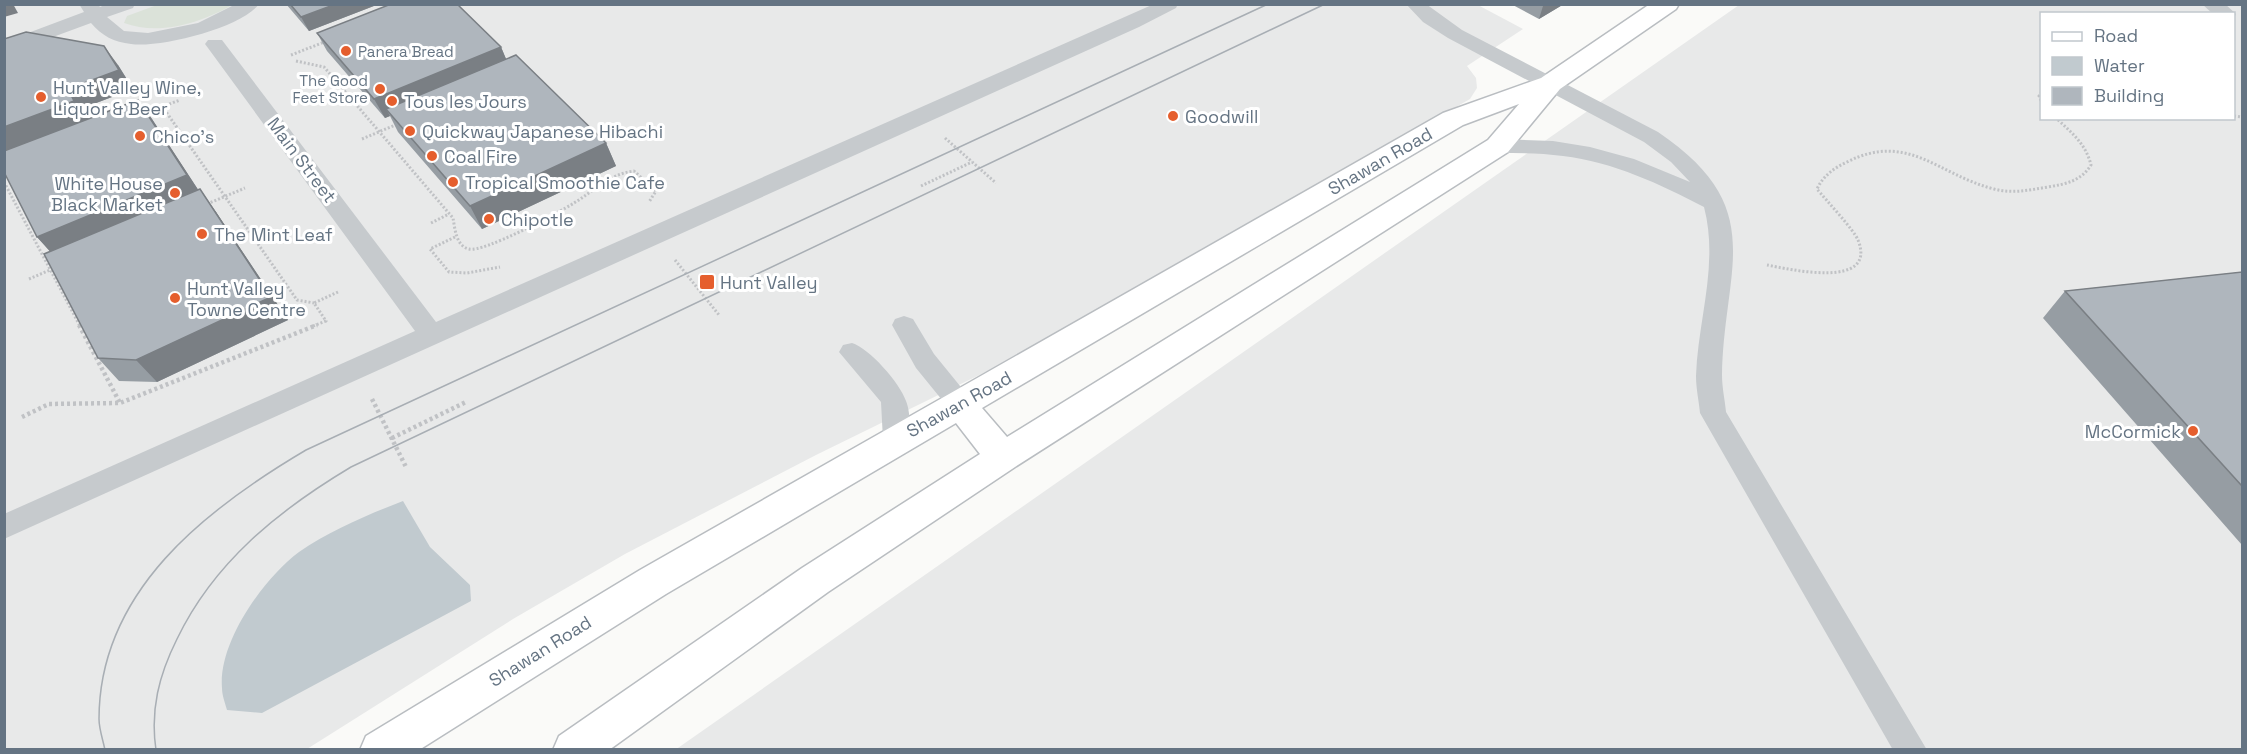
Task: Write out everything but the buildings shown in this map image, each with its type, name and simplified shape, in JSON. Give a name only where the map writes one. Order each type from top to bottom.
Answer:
[{"type":"main road","name":"Shawan Road","points":[[381,750],[653,582],[1453,119],[1550,84],[1667,4]]},
{"type":"main road","name":"Shawan Road","points":[[574,750],[815,580],[1003,457],[1498,146],[1550,84]]},
{"type":"main road","points":[[960,404],[1003,457]]},
{"type":"lane","points":[[4,49],[92,10],[126,4]]},
{"type":"lane","points":[[4,527],[97,483],[1132,23],[1169,4]]},
{"type":"lane","points":[[1415,4],[1430,18],[1455,34],[1651,137],[1668,148],[1699,178],[1714,202],[1720,232],[1721,262],[1709,377],[1713,413],[1911,750]]},
{"type":"lane","points":[[2211,4],[2224,12]]},
{"type":"lane","points":[[92,10],[107,29],[117,35],[131,38],[165,37],[195,30],[243,9]]},
{"type":"lane","points":[[165,37],[196,44],[215,45],[243,9]]},
{"type":"lane","name":"Main Street","points":[[215,45],[431,334]]},
{"type":"lane","points":[[1498,146],[1569,150],[1614,160],[1668,180],[1714,202]]},
{"type":"lane","points":[[904,325],[925,361],[960,404]]},
{"type":"lane","points":[[852,352],[886,388],[894,402],[896,440]]},
{"type":"path","points":[[291,55],[336,38]]},
{"type":"path","points":[[296,60],[324,68],[453,218],[455,237],[464,248],[473,251],[483,248],[586,197],[619,172],[634,171],[656,191],[652,200],[645,205]]},
{"type":"path","points":[[141,114],[180,100]]},
{"type":"path","points":[[162,106],[297,300],[314,303],[338,292]]},
{"type":"path","points":[[936,110],[944,137],[996,183]]},
{"type":"path","points":[[1767,265],[1833,275],[1849,270],[1858,261],[1861,250],[1858,240],[1817,189],[1821,180],[1831,171],[1858,156],[1874,151],[1905,153],[1927,160],[1973,182],[2011,193],[2080,180],[2091,165],[2089,152],[2082,141],[2058,120]]},
{"type":"path","points":[[362,139],[401,123]]},
{"type":"path","points":[[921,186],[972,162]]},
{"type":"path","points":[[4,182],[120,403]]},
{"type":"path","points":[[203,206],[245,188]]},
{"type":"path","points":[[431,223],[449,214]]},
{"type":"path","points":[[455,237],[430,249],[449,272],[467,273],[502,266]]},
{"type":"path","points":[[673,258],[719,315]]},
{"type":"path","points":[[29,279],[62,266]]},
{"type":"path","points":[[22,417],[49,404],[120,403],[326,321],[314,303]]},
{"type":"path","points":[[372,399],[406,467]]},
{"type":"path","points":[[392,438],[466,402]]},
{"type":"shaded area","points":[[1476,4],[1523,29],[1467,66],[1476,78],[1477,88],[1470,99],[1022,354],[816,455],[625,554],[513,619],[307,749],[5,750],[4,5]]},
{"type":"shaded area","points":[[157,5],[232,5],[180,26],[151,28],[124,23],[127,16]]},
{"type":"shaded area","points":[[1739,5],[2242,5],[2242,749],[675,750]]},
{"type":"water","points":[[403,501],[430,547],[470,585],[471,601],[262,713],[227,710],[222,688],[227,651],[235,632],[258,594],[285,563],[299,552],[336,530]]},
{"type":"tram line","points":[[105,750],[99,719],[104,673],[117,631],[138,593],[165,559],[197,527],[268,473],[306,450],[1268,4]]},
{"type":"tram line","points":[[156,750],[154,721],[161,679],[171,652],[192,611],[229,562],[251,540],[274,520],[324,484],[351,467],[1325,4]]},
{"type":"place","name":"Panera Bread","points":[[346,51]]},
{"type":"place","name":"The Good Feet Store","points":[[380,89]]},
{"type":"place","name":"Hunt Valley Wine, Liquor & Beer","points":[[41,97]]},
{"type":"place","name":"Tous les Jours","points":[[392,101]]},
{"type":"place","name":"Goodwill","points":[[1173,116]]},
{"type":"place","name":"Quickway Japanese Hibachi","points":[[410,131]]},
{"type":"place","name":"Chico's","points":[[140,136]]},
{"type":"place","name":"Coal Fire","points":[[432,156]]},
{"type":"place","name":"Tropical Smoothie Cafe","points":[[453,182]]},
{"type":"place","name":"White House Black Market","points":[[175,193]]},
{"type":"place","name":"Chipotle","points":[[489,219]]},
{"type":"place","name":"The Mint Leaf","points":[[202,234]]},
{"type":"place","name":"Hunt Valley","points":[[707,282]]},
{"type":"place","name":"Hunt Valley Towne Centre","points":[[175,298]]},
{"type":"place","name":"McCormick","points":[[2193,431]]}]
